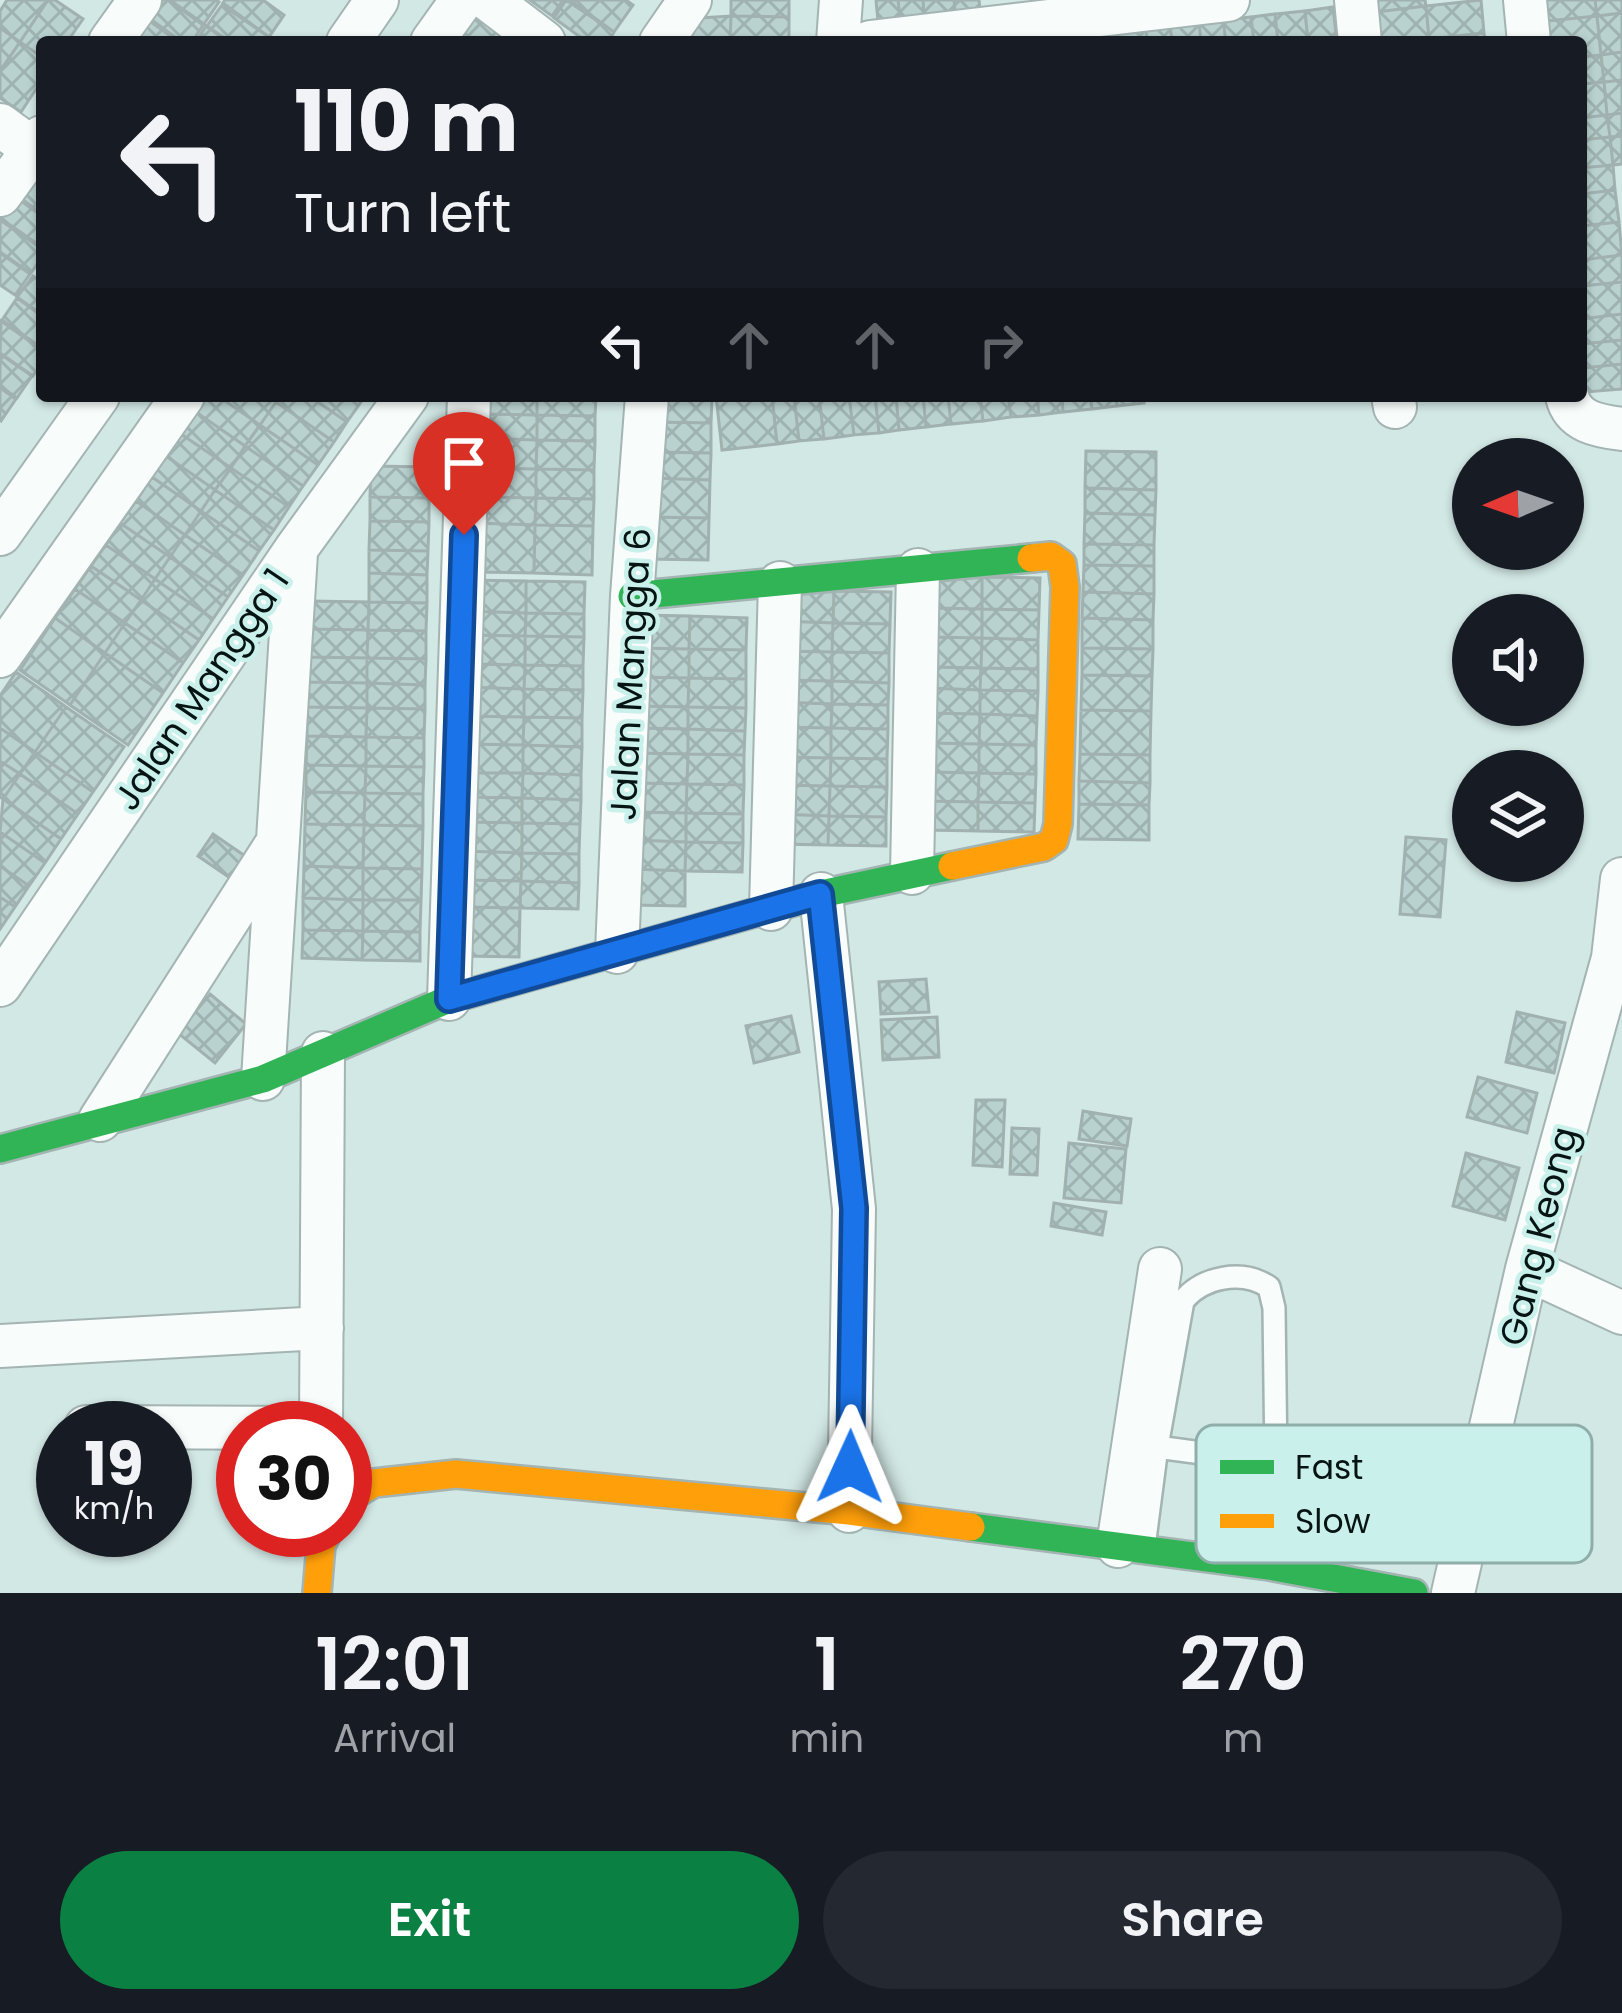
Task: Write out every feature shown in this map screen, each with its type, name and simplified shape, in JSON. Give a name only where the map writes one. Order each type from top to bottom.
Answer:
[{"type":"street","points":[[352,36],[377,0]]},
{"type":"street","points":[[436,36],[462,0]]},
{"type":"street","points":[[489,0],[536,36]]},
{"type":"street","points":[[665,36],[690,0]]},
{"type":"street","points":[[838,36],[841,0]]},
{"type":"street","points":[[921,36],[1228,0]]},
{"type":"street","points":[[1356,0],[1359,36]]},
{"type":"street","points":[[1525,0],[1528,36]]},
{"type":"street","points":[[0,195],[25,137]]},
{"type":"street","points":[[0,534],[94,402]]},
{"type":"street","points":[[0,656],[179,402]]},
{"type":"street","name":"Jalan Mangga 1","points":[[0,985],[296,549],[402,402]]},
{"type":"street","points":[[449,999],[469,402]]},
{"type":"street","name":"Jalan Mangga 6","points":[[617,952],[646,402]]},
{"type":"street","points":[[1568,402],[1582,420],[1622,429]]},
{"type":"street","points":[[262,1079],[296,549]]},
{"type":"street","points":[[0,1149],[262,1079],[449,999],[820,894],[1045,848],[1054,840],[1065,587],[1062,564],[1051,556],[632,596]]},
{"type":"street","points":[[912,873],[918,570]]},
{"type":"street","points":[[772,910],[780,583]]},
{"type":"street","points":[[100,1120],[278,842]]},
{"type":"street","name":"Gang Keong","points":[[1491,1425],[1527,1269],[1617,958],[1622,879]]},
{"type":"street","points":[[820,894],[854,1208],[849,1510]]},
{"type":"street","points":[[192,1427],[321,1428],[323,1053]]},
{"type":"street","points":[[1131,1547],[1160,1269]]},
{"type":"street","points":[[1527,1269],[1622,1313]]},
{"type":"street","points":[[0,1346],[322,1328]]},
{"type":"street","points":[[372,1485],[456,1474],[849,1510],[1131,1547],[1196,1563]]},
{"type":"street","points":[[316,1593],[321,1557]]},
{"type":"street","points":[[1197,1563],[1267,1580],[1414,1593]]},
{"type":"street","name":"Gang Keong","points":[[1453,1593],[1460,1563]]},
{"type":"lane","points":[[1131,1547],[1157,1447],[1183,1301],[1193,1288],[1210,1279],[1258,1280],[1269,1287],[1274,1308],[1276,1425]]},
{"type":"lane","points":[[1157,1447],[1196,1452]]},
{"type":"building","points":[[7,0],[48,0],[20,42],[0,28],[0,11]]},
{"type":"building","points":[[48,0],[83,19],[71,36],[36,36],[36,53],[20,42]]},
{"type":"building","points":[[151,0],[168,0],[203,25],[196,36],[174,36],[142,13]]},
{"type":"building","points":[[170,0],[216,0],[219,2],[204,24]]},
{"type":"building","points":[[263,0],[284,15],[268,36],[223,3]]},
{"type":"building","points":[[530,0],[563,0],[552,16]]},
{"type":"building","points":[[566,0],[614,32],[612,36],[579,36],[554,18]]},
{"type":"building","points":[[570,0],[626,0],[633,5],[614,32]]},
{"type":"building","points":[[731,0],[789,0],[789,17],[731,16]]},
{"type":"building","points":[[876,0],[898,0],[900,18],[878,21]]},
{"type":"building","points":[[898,0],[923,0],[924,16],[900,18]]},
{"type":"building","points":[[923,0],[954,0],[955,12],[924,16]]},
{"type":"building","points":[[954,0],[979,0],[980,10],[955,12]]},
{"type":"building","points":[[1375,0],[1425,0],[1426,6],[1376,12]]},
{"type":"building","points":[[1481,0],[1484,33],[1429,36],[1426,6]]},
{"type":"building","points":[[1545,0],[1595,0],[1597,16],[1547,21]]},
{"type":"building","points":[[1595,0],[1622,0],[1622,13],[1597,16]]},
{"type":"building","points":[[222,5],[268,36],[221,36],[207,26]]},
{"type":"building","points":[[1426,6],[1429,36],[1378,36],[1376,12]]},
{"type":"building","points":[[1333,7],[1336,36],[1307,36],[1305,11]]},
{"type":"building","points":[[469,10],[506,36],[451,36]]},
{"type":"building","points":[[1305,11],[1307,36],[1277,36],[1275,14]]},
{"type":"building","points":[[1622,13],[1622,52],[1601,55],[1597,16]]},
{"type":"building","points":[[1275,14],[1277,36],[1253,36],[1251,17]]},
{"type":"building","points":[[141,15],[171,36],[135,36]]},
{"type":"building","points":[[731,16],[789,17],[789,36],[730,36]]},
{"type":"building","points":[[731,16],[730,36],[675,36],[682,19]]},
{"type":"building","points":[[1597,16],[1601,55],[1587,56],[1587,36],[1548,36],[1547,21]]},
{"type":"building","points":[[1251,17],[1253,36],[1225,36],[1223,20]]},
{"type":"building","points":[[1223,20],[1225,36],[1200,36],[1199,23]]},
{"type":"building","points":[[1199,23],[1200,36],[1171,36],[1170,25]]},
{"type":"building","points":[[1170,25],[1171,36],[1147,36],[1146,29]]},
{"type":"building","points":[[206,26],[220,36],[200,36]]},
{"type":"building","points":[[0,28],[20,42],[0,71]]},
{"type":"building","points":[[1146,29],[1147,36],[1117,36],[1117,31]]},
{"type":"building","points":[[20,42],[36,53],[36,89],[21,112],[0,98],[0,71]]},
{"type":"building","points":[[1622,52],[1622,80],[1604,82],[1601,55]]},
{"type":"building","points":[[1601,55],[1604,82],[1587,83],[1587,56]]},
{"type":"building","points":[[1622,80],[1622,113],[1607,115],[1604,82]]},
{"type":"building","points":[[1604,82],[1607,115],[1587,117],[1587,83]]},
{"type":"building","points":[[1622,113],[1622,136],[1610,137],[1607,115]]},
{"type":"building","points":[[1607,115],[1610,137],[1587,139],[1587,117]]},
{"type":"building","points":[[1622,136],[1622,164],[1613,165],[1610,137]]},
{"type":"building","points":[[1610,137],[1613,165],[1587,167],[1587,139]]},
{"type":"building","points":[[1613,165],[1615,190],[1587,193],[1587,167]]},
{"type":"building","points":[[30,173],[36,178],[36,210],[16,195]]},
{"type":"building","points":[[1615,190],[1619,222],[1587,225],[1587,193]]},
{"type":"building","points":[[14,196],[36,212],[36,243],[0,218]]},
{"type":"building","points":[[0,220],[36,245],[36,266],[31,273],[0,252]]},
{"type":"building","points":[[1619,222],[1622,255],[1587,259],[1587,225]]},
{"type":"building","points":[[0,253],[30,274],[15,295],[0,285]]},
{"type":"building","points":[[1622,255],[1622,282],[1587,285],[1587,259]]},
{"type":"building","points":[[33,276],[36,278],[36,311],[17,297]]},
{"type":"building","points":[[1622,282],[1622,314],[1587,318],[1587,285]]},
{"type":"building","points":[[17,298],[36,312],[36,344],[2,320]]},
{"type":"building","points":[[1622,314],[1622,340],[1587,343],[1587,318]]},
{"type":"building","points":[[1,321],[36,346],[36,371],[33,376],[0,353]]},
{"type":"building","points":[[1622,340],[1622,364],[1587,368],[1587,343]]},
{"type":"building","points":[[0,354],[32,376],[17,398],[0,386]]},
{"type":"building","points":[[1622,364],[1622,389],[1587,392],[1587,368]]},
{"type":"building","points":[[0,388],[16,399],[1,421],[0,420]]},
{"type":"building","points":[[203,402],[227,402],[260,425],[245,446],[196,412]]},
{"type":"building","points":[[227,402],[276,402],[260,425]]},
{"type":"building","points":[[276,402],[318,402],[347,422],[334,442]]},
{"type":"building","points":[[276,402],[334,442],[318,465],[260,425]]},
{"type":"building","points":[[318,402],[361,402],[347,422]]},
{"type":"building","points":[[478,402],[537,402],[537,415],[478,414]]},
{"type":"building","points":[[537,402],[596,402],[595,416],[537,415]]},
{"type":"building","points":[[651,402],[712,402],[711,423],[650,422]]},
{"type":"building","points":[[717,402],[773,402],[777,444],[722,450]]},
{"type":"building","points":[[773,402],[795,402],[799,441],[777,444]]},
{"type":"building","points":[[795,402],[820,402],[824,439],[799,441]]},
{"type":"building","points":[[820,402],[850,402],[854,435],[824,439]]},
{"type":"building","points":[[850,402],[876,402],[879,433],[854,435]]},
{"type":"building","points":[[876,402],[897,402],[899,430],[879,433]]},
{"type":"building","points":[[897,402],[924,402],[926,427],[899,430]]},
{"type":"building","points":[[924,402],[949,402],[951,424],[926,427]]},
{"type":"building","points":[[949,402],[981,402],[983,421],[951,424]]},
{"type":"building","points":[[981,402],[1009,402],[1011,417],[983,421]]},
{"type":"building","points":[[1009,402],[1038,402],[1039,415],[1011,417]]},
{"type":"building","points":[[1038,402],[1062,402],[1063,412],[1039,415]]},
{"type":"building","points":[[1062,402],[1091,402],[1092,409],[1063,412]]},
{"type":"building","points":[[1091,402],[1117,402],[1117,406],[1092,409]]},
{"type":"building","points":[[196,412],[245,446],[231,468],[181,434]]},
{"type":"building","points":[[478,414],[537,415],[537,440],[477,438]]},
{"type":"building","points":[[537,415],[595,416],[595,441],[537,440]]},
{"type":"building","points":[[650,422],[711,423],[711,453],[649,452]]},
{"type":"building","points":[[260,425],[318,465],[303,486],[245,446]]},
{"type":"building","points":[[181,434],[231,468],[215,490],[166,456]]},
{"type":"building","points":[[477,438],[537,440],[536,469],[477,468]]},
{"type":"building","points":[[537,440],[595,441],[594,470],[536,469]]},
{"type":"building","points":[[245,446],[303,486],[289,507],[231,468]]},
{"type":"building","points":[[1086,451],[1156,452],[1156,490],[1085,488]]},
{"type":"building","points":[[649,452],[711,453],[710,480],[649,478]]},
{"type":"building","points":[[166,456],[215,490],[201,511],[152,477]]},
{"type":"building","points":[[371,466],[430,467],[429,498],[370,497]]},
{"type":"building","points":[[231,468],[289,507],[274,530],[215,490]]},
{"type":"building","points":[[477,468],[536,469],[536,498],[476,497]]},
{"type":"building","points":[[536,469],[594,470],[594,499],[536,498]]},
{"type":"building","points":[[152,477],[201,511],[185,535],[136,501]]},
{"type":"building","points":[[649,478],[710,480],[709,518],[648,517]]},
{"type":"building","points":[[1085,488],[1156,490],[1155,515],[1085,513]]},
{"type":"building","points":[[215,490],[274,530],[259,551],[201,511]]},
{"type":"building","points":[[370,497],[429,498],[429,522],[370,521]]},
{"type":"building","points":[[476,497],[536,498],[535,525],[476,523]]},
{"type":"building","points":[[536,498],[594,499],[593,526],[535,525]]},
{"type":"building","points":[[136,501],[185,535],[170,557],[120,523]]},
{"type":"building","points":[[201,511],[259,551],[243,575],[185,535]]},
{"type":"building","points":[[1085,513],[1155,515],[1154,545],[1084,544]]},
{"type":"building","points":[[648,517],[709,518],[708,560],[647,559]]},
{"type":"building","points":[[370,521],[429,522],[428,551],[369,550]]},
{"type":"building","points":[[120,523],[170,557],[155,579],[106,545]]},
{"type":"building","points":[[476,523],[535,525],[534,573],[475,572]]},
{"type":"building","points":[[535,525],[593,526],[592,575],[534,573]]},
{"type":"building","points":[[185,535],[243,575],[228,597],[170,557]]},
{"type":"building","points":[[1084,544],[1154,545],[1154,566],[1084,565]]},
{"type":"building","points":[[106,545],[155,579],[141,600],[91,566]]},
{"type":"building","points":[[369,550],[428,551],[427,575],[369,573]]},
{"type":"building","points":[[170,557],[228,597],[213,619],[155,579]]},
{"type":"building","points":[[1084,565],[1154,566],[1154,594],[1083,592]]},
{"type":"building","points":[[91,566],[141,600],[125,623],[75,589]]},
{"type":"building","points":[[369,573],[427,575],[427,603],[369,602]]},
{"type":"building","points":[[930,575],[982,577],[982,609],[929,608]]},
{"type":"building","points":[[982,577],[1040,578],[1039,610],[982,609]]},
{"type":"building","points":[[155,579],[213,619],[199,640],[141,600]]},
{"type":"building","points":[[467,580],[526,581],[526,613],[466,611]]},
{"type":"building","points":[[526,581],[585,582],[584,614],[526,613]]},
{"type":"building","points":[[75,589],[125,623],[105,653],[55,618]]},
{"type":"building","points":[[780,590],[834,591],[833,623],[780,621]]},
{"type":"building","points":[[834,591],[891,592],[890,624],[833,623]]},
{"type":"building","points":[[1083,592],[1154,594],[1153,620],[1082,618]]},
{"type":"building","points":[[141,600],[199,640],[183,663],[125,623]]},
{"type":"building","points":[[309,601],[369,602],[368,630],[308,629]]},
{"type":"building","points":[[369,602],[427,603],[426,631],[368,630]]},
{"type":"building","points":[[929,608],[982,609],[982,638],[928,637]]},
{"type":"building","points":[[982,609],[1039,610],[1038,640],[982,638]]},
{"type":"building","points":[[466,611],[526,613],[525,636],[466,635]]},
{"type":"building","points":[[526,613],[584,614],[584,637],[525,636]]},
{"type":"building","points":[[637,615],[690,616],[689,649],[637,648]]},
{"type":"building","points":[[690,616],[747,618],[746,650],[689,649]]},
{"type":"building","points":[[55,618],[105,653],[70,705],[20,670]]},
{"type":"building","points":[[1082,618],[1153,620],[1153,649],[1082,648]]},
{"type":"building","points":[[780,621],[833,623],[832,652],[780,651]]},
{"type":"building","points":[[125,623],[183,663],[163,693],[105,653]]},
{"type":"building","points":[[833,623],[890,624],[889,653],[832,652]]},
{"type":"building","points":[[308,629],[368,630],[367,658],[308,657]]},
{"type":"building","points":[[368,630],[426,631],[426,659],[367,658]]},
{"type":"building","points":[[466,635],[525,636],[525,665],[465,664]]},
{"type":"building","points":[[525,636],[584,637],[583,666],[525,665]]},
{"type":"building","points":[[928,637],[982,638],[981,668],[928,667]]},
{"type":"building","points":[[982,638],[1038,640],[1038,669],[981,668]]},
{"type":"building","points":[[637,648],[689,649],[689,678],[636,677]]},
{"type":"building","points":[[1082,648],[1153,649],[1152,676],[1082,675]]},
{"type":"building","points":[[689,649],[746,650],[746,679],[689,678]]},
{"type":"building","points":[[780,651],[832,652],[832,681],[779,680]]},
{"type":"building","points":[[832,652],[889,653],[889,683],[832,681]]},
{"type":"building","points":[[105,653],[163,693],[128,745],[70,705]]},
{"type":"building","points":[[308,657],[367,658],[367,683],[308,682]]},
{"type":"building","points":[[367,658],[426,659],[425,685],[367,683]]},
{"type":"building","points":[[465,664],[525,665],[524,689],[465,687]]},
{"type":"building","points":[[525,665],[583,666],[583,690],[524,689]]},
{"type":"building","points":[[928,667],[981,668],[980,690],[927,688]]},
{"type":"building","points":[[981,668],[1038,669],[1038,691],[980,690]]},
{"type":"building","points":[[16,672],[66,707],[35,752],[0,728],[0,696]]},
{"type":"building","points":[[1082,675],[1152,676],[1151,711],[1081,710]]},
{"type":"building","points":[[636,677],[689,678],[688,707],[635,706]]},
{"type":"building","points":[[689,678],[746,679],[746,708],[688,707]]},
{"type":"building","points":[[779,680],[832,681],[832,704],[778,702]]},
{"type":"building","points":[[832,681],[889,683],[888,705],[832,704]]},
{"type":"building","points":[[308,682],[367,683],[367,708],[307,707]]},
{"type":"building","points":[[367,683],[425,685],[425,709],[367,708]]},
{"type":"building","points":[[465,687],[524,689],[524,717],[464,716]]},
{"type":"building","points":[[927,688],[980,690],[980,714],[927,713]]},
{"type":"building","points":[[524,689],[583,690],[582,718],[524,717]]},
{"type":"building","points":[[980,690],[1038,691],[1037,716],[980,714]]},
{"type":"building","points":[[778,702],[832,704],[831,728],[778,727]]},
{"type":"building","points":[[832,704],[888,705],[888,729],[831,728]]},
{"type":"building","points":[[635,706],[688,707],[688,729],[635,728]]},
{"type":"building","points":[[66,707],[124,747],[93,792],[35,752]]},
{"type":"building","points":[[307,707],[367,708],[366,737],[307,736]]},
{"type":"building","points":[[688,707],[746,708],[745,731],[688,729]]},
{"type":"building","points":[[367,708],[425,709],[424,738],[366,737]]},
{"type":"building","points":[[1081,710],[1151,711],[1150,755],[1080,754]]},
{"type":"building","points":[[927,713],[980,714],[979,744],[926,743]]},
{"type":"building","points":[[980,714],[1037,716],[1036,745],[979,744]]},
{"type":"building","points":[[464,716],[524,717],[523,745],[464,744]]},
{"type":"building","points":[[524,717],[582,718],[582,747],[523,745]]},
{"type":"building","points":[[778,727],[831,728],[831,758],[777,757]]},
{"type":"building","points":[[0,728],[35,752],[20,774],[0,761]]},
{"type":"building","points":[[635,728],[688,729],[688,754],[634,753]]},
{"type":"building","points":[[831,728],[888,729],[887,759],[831,758]]},
{"type":"building","points":[[688,729],[745,731],[744,755],[688,754]]},
{"type":"building","points":[[307,736],[366,737],[366,766],[306,765]]},
{"type":"building","points":[[366,737],[424,738],[424,767],[366,766]]},
{"type":"building","points":[[926,743],[979,744],[979,773],[926,772]]},
{"type":"building","points":[[464,744],[523,745],[523,773],[463,773]]},
{"type":"building","points":[[979,744],[1036,745],[1036,774],[979,773]]},
{"type":"building","points":[[523,745],[582,747],[581,775],[523,773]]},
{"type":"building","points":[[35,752],[93,792],[78,814],[20,774]]},
{"type":"building","points":[[634,753],[688,754],[687,784],[634,783]]},
{"type":"building","points":[[688,754],[744,755],[744,785],[687,784]]},
{"type":"building","points":[[1080,754],[1150,755],[1150,783],[1079,781]]},
{"type":"building","points":[[777,757],[831,758],[830,786],[777,785]]},
{"type":"building","points":[[831,758],[887,759],[887,787],[830,786]]},
{"type":"building","points":[[0,761],[20,774],[3,799],[0,797]]},
{"type":"building","points":[[306,765],[366,766],[365,793],[306,792]]},
{"type":"building","points":[[366,766],[424,767],[423,794],[365,793]]},
{"type":"building","points":[[926,772],[979,773],[978,802],[925,801]]},
{"type":"building","points":[[463,773],[523,773],[522,798],[463,797]]},
{"type":"building","points":[[523,773],[581,775],[581,800],[522,798]]},
{"type":"building","points":[[979,773],[1036,774],[1035,803],[978,802]]},
{"type":"building","points":[[20,774],[78,814],[61,839],[3,799]]},
{"type":"building","points":[[1079,781],[1150,783],[1149,805],[1079,804]]},
{"type":"building","points":[[634,783],[687,784],[686,813],[633,812]]},
{"type":"building","points":[[687,784],[744,785],[743,814],[686,813]]},
{"type":"building","points":[[777,785],[830,786],[829,816],[776,814]]},
{"type":"building","points":[[830,786],[887,787],[886,817],[829,816]]},
{"type":"building","points":[[306,792],[365,793],[364,825],[305,824]]},
{"type":"building","points":[[365,793],[423,794],[423,826],[364,825]]},
{"type":"building","points":[[463,797],[522,798],[522,823],[463,822]]},
{"type":"building","points":[[522,798],[581,800],[580,824],[522,823]]},
{"type":"building","points":[[3,799],[61,839],[45,863],[0,832]]},
{"type":"building","points":[[925,801],[978,802],[978,831],[925,830]]},
{"type":"building","points":[[978,802],[1035,803],[1034,832],[978,831]]},
{"type":"building","points":[[1079,804],[1149,805],[1149,840],[1078,839]]},
{"type":"building","points":[[633,812],[686,813],[686,842],[633,840]]},
{"type":"building","points":[[686,813],[743,814],[743,843],[686,842]]},
{"type":"building","points":[[776,814],[829,816],[828,845],[776,844]]},
{"type":"building","points":[[829,816],[886,817],[886,846],[828,845]]},
{"type":"building","points":[[463,822],[522,823],[522,853],[462,851]]},
{"type":"building","points":[[522,823],[580,824],[579,854],[522,853]]},
{"type":"building","points":[[305,824],[364,825],[363,868],[304,866]]},
{"type":"building","points":[[364,825],[423,826],[422,869],[363,868]]},
{"type":"building","points":[[0,832],[45,863],[29,886],[0,866]]},
{"type":"building","points":[[213,834],[245,856],[230,878],[198,856]]},
{"type":"building","points":[[1406,837],[1446,840],[1440,917],[1400,914]]},
{"type":"building","points":[[633,840],[686,842],[685,871],[632,869]]},
{"type":"building","points":[[686,842],[743,843],[742,872],[685,871]]},
{"type":"building","points":[[462,851],[522,853],[521,881],[461,880]]},
{"type":"building","points":[[522,853],[579,854],[579,883],[521,881]]},
{"type":"building","points":[[0,866],[29,886],[15,907],[0,897]]},
{"type":"building","points":[[304,866],[363,868],[363,900],[303,898]]},
{"type":"building","points":[[363,868],[422,869],[421,900],[363,900]]},
{"type":"building","points":[[632,869],[685,871],[685,906],[631,905]]},
{"type":"building","points":[[461,880],[521,881],[520,908],[461,907]]},
{"type":"building","points":[[521,881],[579,883],[578,909],[520,908]]},
{"type":"building","points":[[0,897],[15,907],[0,929]]},
{"type":"building","points":[[303,898],[363,900],[363,931],[303,930]]},
{"type":"building","points":[[363,900],[421,900],[420,932],[363,931]]},
{"type":"building","points":[[461,907],[520,908],[519,957],[460,956]]},
{"type":"building","points":[[303,930],[363,931],[362,960],[302,958]]},
{"type":"building","points":[[363,931],[420,932],[420,961],[362,960]]},
{"type":"building","points":[[926,979],[929,1012],[881,1014],[879,982]]},
{"type":"building","points":[[210,994],[246,1024],[215,1063],[178,1033]]},
{"type":"building","points":[[1517,1012],[1565,1023],[1554,1073],[1506,1062]]},
{"type":"building","points":[[791,1016],[799,1052],[754,1063],[746,1026]]},
{"type":"building","points":[[937,1017],[939,1057],[883,1060],[881,1020]]},
{"type":"building","points":[[1478,1077],[1537,1093],[1527,1133],[1467,1117]]},
{"type":"building","points":[[976,1100],[1005,1100],[1002,1167],[973,1165]]},
{"type":"building","points":[[1083,1111],[1131,1119],[1127,1146],[1079,1139]]},
{"type":"building","points":[[1012,1128],[1039,1129],[1037,1175],[1010,1174]]},
{"type":"building","points":[[1069,1143],[1126,1149],[1121,1203],[1064,1198]]},
{"type":"building","points":[[1466,1153],[1519,1168],[1505,1220],[1453,1206]]},
{"type":"building","points":[[1054,1203],[1106,1212],[1102,1235],[1051,1226]]},
{"type":"traffic: fast","points":[[632,596],[1031,558]]},
{"type":"traffic: fast","points":[[0,1149],[263,1079],[449,999],[821,894],[952,866]]},
{"type":"traffic: fast","points":[[971,1527],[1196,1556]]},
{"type":"traffic: fast","points":[[1246,1563],[1414,1593]]},
{"type":"traffic: slow","points":[[952,866],[1044,847],[1054,840],[1065,587],[1062,564],[1051,556],[1031,558]]},
{"type":"traffic: slow","points":[[372,1484],[456,1474],[971,1527]]},
{"type":"traffic: slow","points":[[317,1593],[320,1557]]},
{"type":"route","points":[[464,535],[449,999],[820,894],[854,1208],[850,1467]]}]
